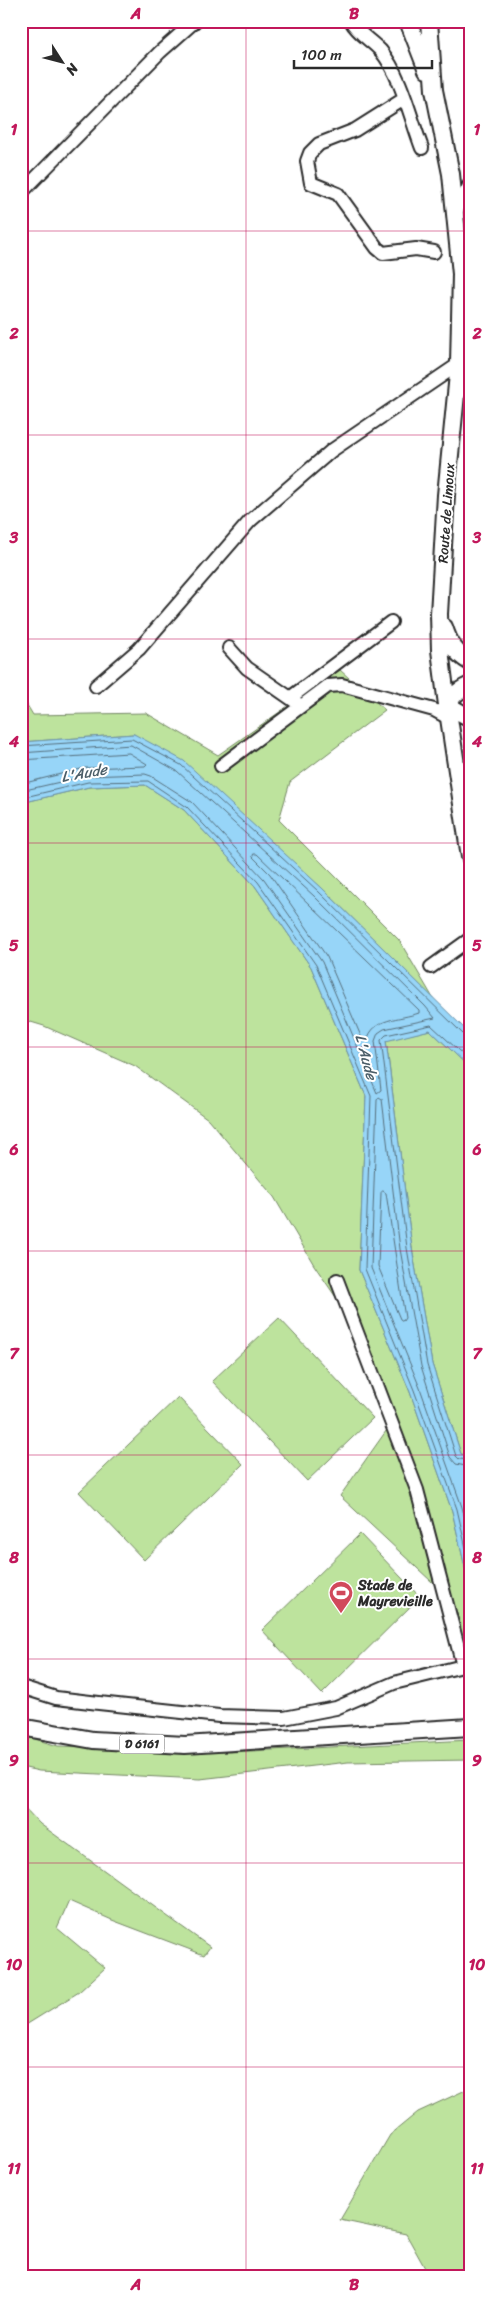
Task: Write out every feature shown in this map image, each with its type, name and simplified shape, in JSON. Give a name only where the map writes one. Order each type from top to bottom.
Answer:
[{"type":"main road","points":[[408,21],[434,90]]},
{"type":"main road","points":[[429,21],[434,90]]},
{"type":"main road","name":"Route de Limoux","points":[[434,90],[451,174],[460,262],[459,364],[446,494],[439,614],[442,710]]},
{"type":"main road","points":[[439,614],[449,644],[461,657],[470,662]]},
{"type":"main road","points":[[466,831],[456,803],[442,710],[457,692],[470,685]]},
{"type":"main road","points":[[442,710],[470,718]]},
{"type":"main road","points":[[442,710],[462,800],[470,857]]},
{"type":"main road","points":[[462,800],[470,778]]},
{"type":"main road","name":"D 6161","points":[[21,1726],[67,1736],[133,1744],[185,1745],[470,1727]]},
{"type":"street","points":[[21,193],[160,52],[195,21]]},
{"type":"street","points":[[351,21],[356,30],[381,52],[396,76],[422,148]]},
{"type":"street","points":[[404,99],[355,130],[319,144],[310,153],[307,161],[311,183],[338,194],[377,248],[383,253],[416,249],[434,252]]},
{"type":"street","points":[[455,214],[470,184]]},
{"type":"street","points":[[96,686],[140,648],[250,521],[331,451],[459,364]]},
{"type":"street","points":[[221,766],[391,622]]},
{"type":"street","points":[[229,648],[247,668],[295,702]]},
{"type":"street","points":[[295,702],[328,686],[342,685],[442,710]]},
{"type":"street","points":[[431,967],[470,939]]},
{"type":"street","points":[[21,1687],[56,1698],[219,1716],[284,1718],[336,1708],[394,1683],[463,1666],[417,1490],[337,1280]]},
{"type":"green space","points":[[340,670],[385,710],[290,782],[279,820],[399,940],[433,998],[322,888],[134,734],[21,742],[21,695],[33,715],[146,713],[218,755]]},
{"type":"green space","points":[[145,785],[184,810],[255,886],[311,967],[366,1096],[359,1270],[410,1392],[452,1511],[470,1589],[470,1682],[447,1596],[340,1496],[391,1424],[371,1388],[350,1318],[314,1265],[274,1197],[208,1119],[135,1066],[44,1026],[21,1019],[21,803],[89,787]]},
{"type":"green space","points":[[430,1030],[470,1068],[470,1456],[461,1454],[432,1364],[412,1248],[386,1040]]},
{"type":"green space","points":[[279,1318],[373,1418],[307,1481],[212,1381]]},
{"type":"green space","points":[[178,1397],[243,1464],[144,1560],[79,1492]]},
{"type":"green space","name":"Stade de Mayrevieille","points":[[360,1534],[420,1597],[322,1694],[262,1630]]},
{"type":"green space","points":[[21,1735],[58,1746],[231,1752],[470,1740],[470,1760],[348,1762],[200,1779],[39,1771],[21,1767]]},
{"type":"green space","points":[[21,1804],[40,1824],[210,1947],[204,1955],[112,1920],[69,1901],[57,1928],[105,1968],[79,1992],[21,2028]]},
{"type":"green space","points":[[470,2088],[470,2277],[430,2277],[406,2234],[340,2220],[390,2135],[418,2112]]},
{"type":"water","name":"L'Aude","points":[[134,734],[184,761],[322,888],[470,1034],[470,1068],[430,1030],[386,1041],[412,1248],[432,1364],[461,1454],[470,1456],[470,1589],[452,1511],[410,1392],[359,1270],[366,1096],[311,967],[255,886],[184,810],[145,785],[89,787],[21,803],[21,742]]},
{"type":"place","name":"Stade de Mayrevieille","points":[[341,1614]]}]
